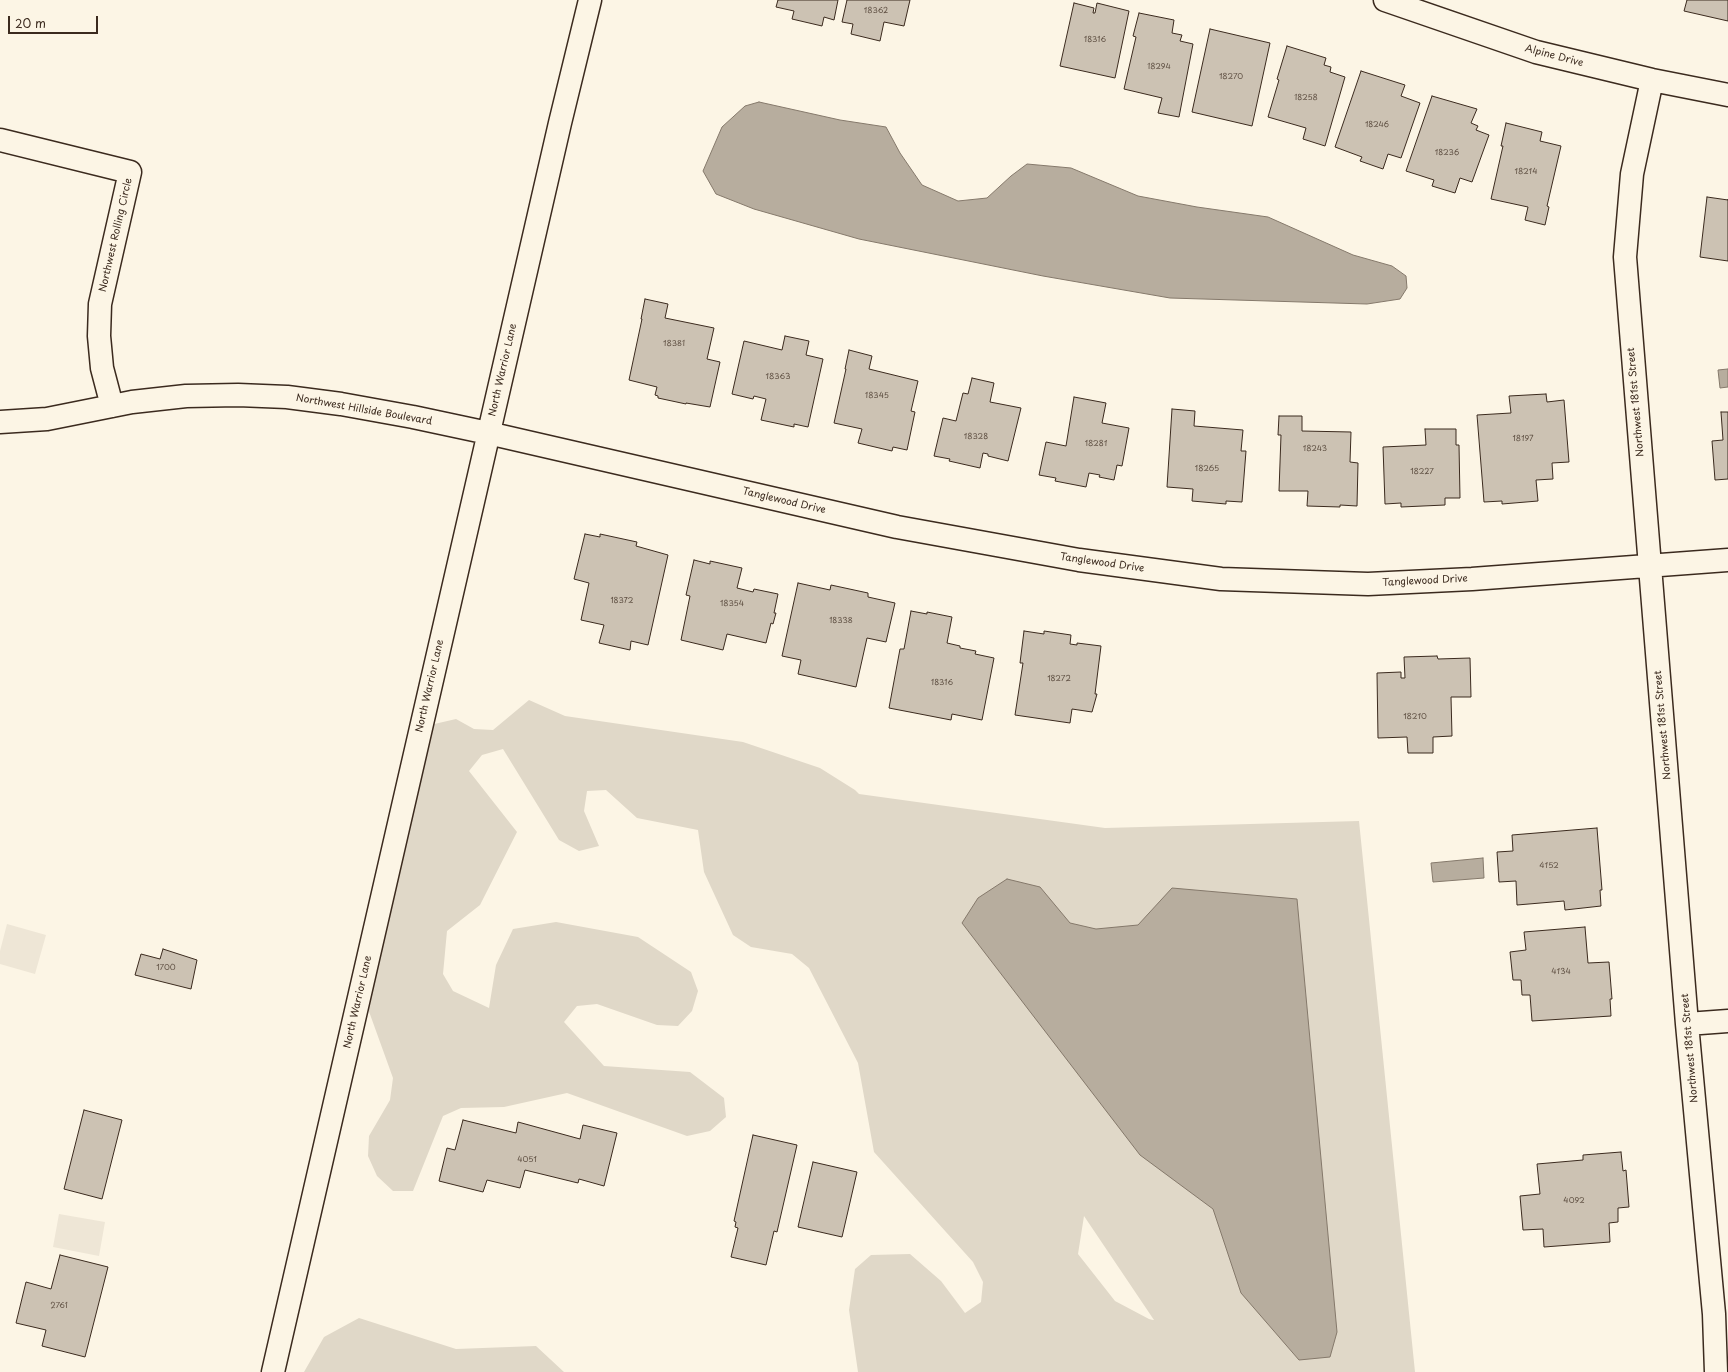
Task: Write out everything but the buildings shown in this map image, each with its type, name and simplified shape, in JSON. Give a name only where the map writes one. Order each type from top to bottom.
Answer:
[{"type":"street","name":"North Warrior Lane","points":[[272,1372],[488,433],[590,0]]},
{"type":"street","name":"Alpine Drive","points":[[1385,0],[1536,52],[1652,80],[1728,95]]},
{"type":"street","name":"Northwest 181st Street","points":[[1652,80],[1632,174],[1625,257],[1687,1024],[1714,1314],[1716,1372]]},
{"type":"street","name":"Northwest Rolling Circle","points":[[0,140],[130,172],[100,304],[99,336],[102,368],[112,406]]},
{"type":"street","name":"Northwest Hillside Boulevard","points":[[0,422],[47,419],[132,402],[186,396],[238,395],[287,397],[341,404],[488,433]]},
{"type":"street","name":"Tanglewood Drive","points":[[488,433],[897,527],[1079,560],[1221,579],[1368,584],[1472,579],[1728,560]]},
{"type":"street","points":[[1687,1024],[1728,1021]]},
{"type":"shaded area","points":[[759,102],[840,120],[886,127],[900,153],[922,185],[958,201],[987,198],[1011,176],[1027,164],[1071,168],[1138,196],[1197,207],[1268,217],[1353,255],[1392,266],[1406,276],[1407,288],[1400,299],[1367,304],[1170,298],[1043,276],[859,239],[754,209],[716,194],[703,171],[722,127],[745,106]]},
{"type":"shaded area","points":[[1728,369],[1728,387],[1720,388],[1718,370]]},
{"type":"shaded area","points":[[529,700],[565,716],[743,742],[820,768],[859,794],[1105,828],[1359,821],[1415,1372],[858,1372],[849,1310],[855,1269],[871,1255],[910,1254],[941,1281],[965,1313],[981,1302],[983,1282],[973,1262],[874,1152],[858,1063],[809,968],[792,954],[751,947],[733,935],[704,872],[698,830],[637,818],[606,790],[587,791],[584,811],[599,846],[579,851],[559,840],[503,749],[482,755],[469,771],[517,832],[480,905],[447,931],[443,974],[453,991],[489,1008],[496,965],[513,929],[556,922],[638,937],[691,972],[698,991],[692,1011],[678,1026],[657,1025],[597,1004],[577,1006],[564,1022],[604,1066],[690,1072],[724,1098],[726,1117],[710,1131],[687,1136],[567,1093],[504,1107],[461,1108],[443,1116],[413,1191],[393,1191],[377,1176],[368,1156],[369,1136],[390,1100],[393,1078],[367,1006],[430,725],[456,719],[474,729],[493,730]],"holes":[[[1084,1216],[1154,1320],[1149,1319],[1115,1301],[1078,1254]]]},
{"type":"shaded area","points":[[1483,858],[1484,878],[1433,882],[1431,863]]},
{"type":"shaded area","points":[[1007,879],[1040,887],[1070,923],[1096,929],[1138,925],[1172,888],[1297,899],[1337,1332],[1330,1357],[1299,1360],[1241,1293],[1213,1209],[1140,1155],[962,923],[978,898]]},
{"type":"shaded area","points":[[7,924],[46,935],[35,974],[0,964],[0,951]]},
{"type":"shaded area","points":[[59,1214],[105,1222],[99,1256],[53,1247]]},
{"type":"shaded area","points":[[359,1318],[456,1349],[536,1346],[564,1372],[304,1372],[324,1337]]}]
